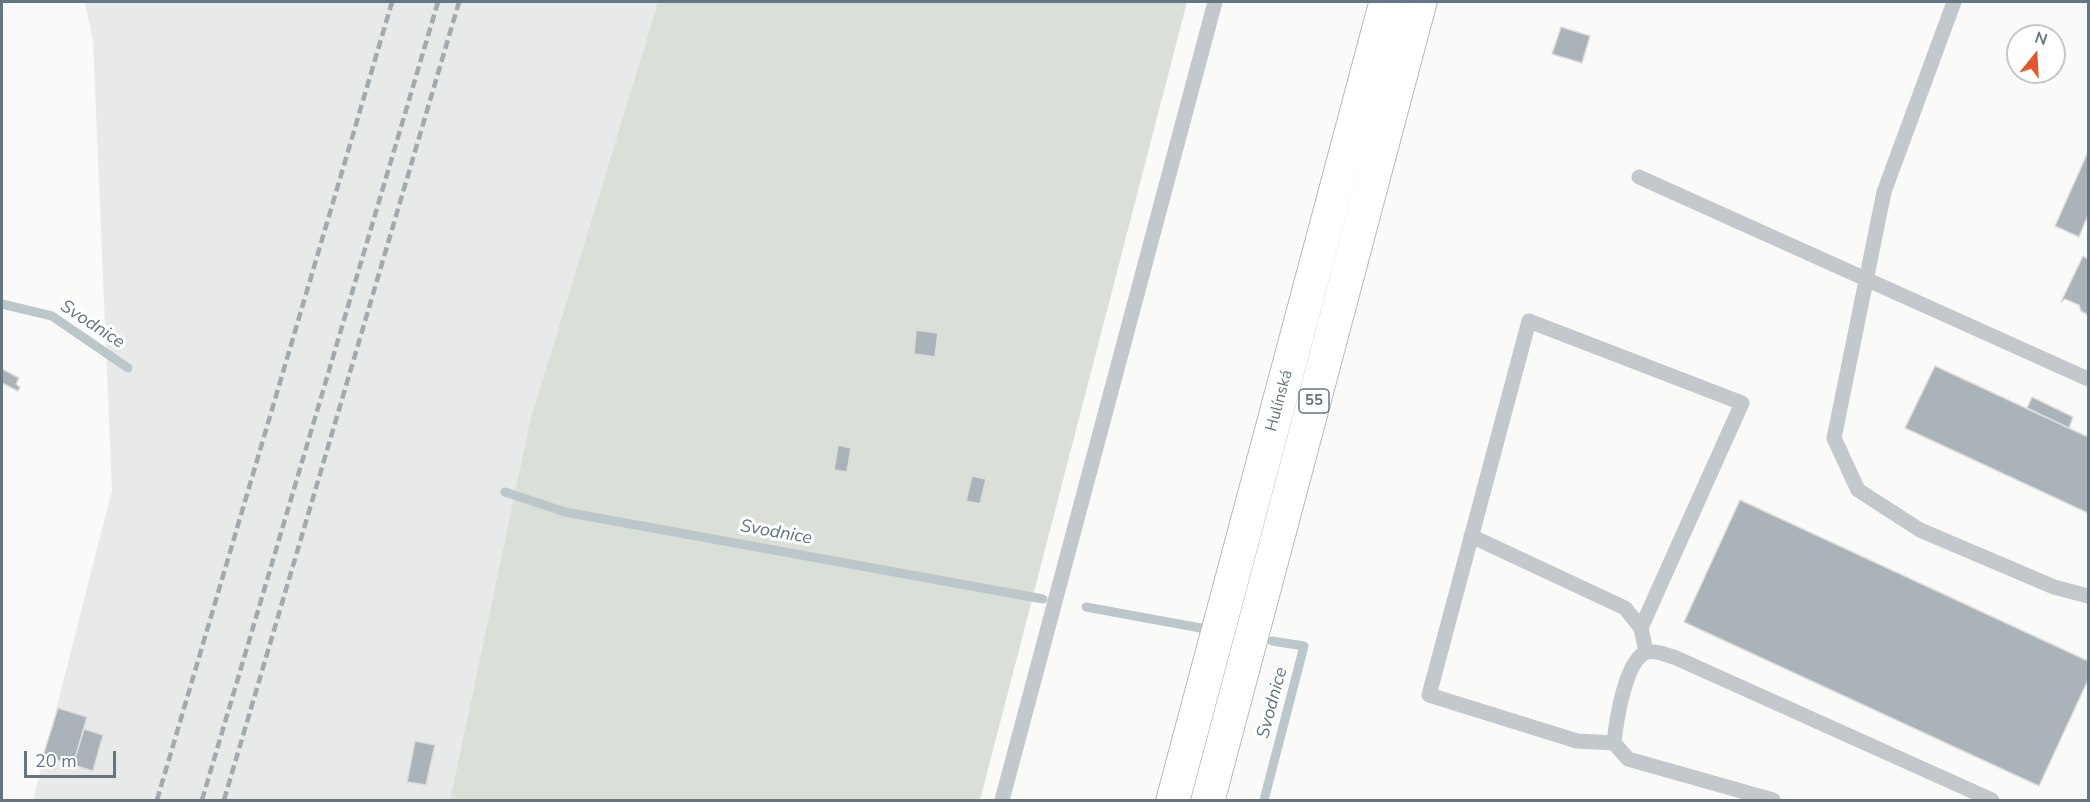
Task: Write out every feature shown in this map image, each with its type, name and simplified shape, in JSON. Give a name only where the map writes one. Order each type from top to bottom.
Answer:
[{"type":"main road","name":"Hulínská","points":[[1173,801],[1386,2]]},
{"type":"main road","name":"Hulínská","points":[[1208,801],[1420,2]]},
{"type":"lane","points":[[1002,801],[1215,2]]},
{"type":"lane","points":[[1954,2],[1884,192],[1834,438],[1858,490],[1920,530],[2054,587],[2088,597]]},
{"type":"lane","points":[[1639,177],[2088,379]]},
{"type":"lane","points":[[1641,628],[1742,403],[1529,321],[1429,695],[1577,741],[1614,743],[1628,759],[1773,801]]},
{"type":"lane","points":[[1471,536],[1625,608],[1641,628],[1646,652]]},
{"type":"lane","points":[[1614,743],[1617,711],[1635,660],[1646,652],[1657,652],[1674,657],[1992,801]]},
{"type":"shaded area","points":[[85,2],[658,2],[530,421],[450,800],[33,800],[112,490],[93,41]]},
{"type":"shaded area","points":[[658,2],[1187,2],[980,800],[450,800],[530,421]]},
{"type":"building","points":[[1561,27],[1590,36],[1582,63],[1552,54]]},
{"type":"building","points":[[2088,152],[2088,215],[2079,237],[2055,226]]},
{"type":"building","points":[[2083,256],[2088,259],[2088,315],[2081,311],[2079,305],[2065,299],[2061,302]]},
{"type":"building","points":[[916,330],[938,333],[935,357],[914,354]]},
{"type":"building","points":[[1935,366],[2088,437],[2088,513],[1905,428]]},
{"type":"building","points":[[2,369],[19,378],[16,384],[20,387],[18,391],[2,383]]},
{"type":"building","points":[[2032,397],[2073,417],[2069,428],[2027,408]]},
{"type":"building","points":[[838,445],[851,448],[847,472],[834,470]]},
{"type":"building","points":[[972,476],[986,479],[980,504],[966,501]]},
{"type":"building","points":[[1740,500],[2088,661],[2088,680],[2039,786],[1684,622]]},
{"type":"building","points":[[58,708],[87,717],[73,765],[43,756]]},
{"type":"building","points":[[84,729],[103,735],[93,771],[73,765]]},
{"type":"building","points":[[415,741],[435,745],[426,785],[407,782]]},
{"type":"waterway","name":"Svodnice","points":[[2,304],[52,316],[128,368]]},
{"type":"waterway","name":"Svodnice","points":[[505,492],[565,512],[1043,599]]},
{"type":"waterway","name":"Svodnice","points":[[1086,607],[1206,629]]},
{"type":"waterway","name":"Svodnice","points":[[1264,800],[1304,646],[1272,641]]},
{"type":"railway","points":[[157,800],[392,2]]},
{"type":"railway","points":[[202,800],[438,2]]},
{"type":"railway","points":[[224,800],[459,2]]}]
